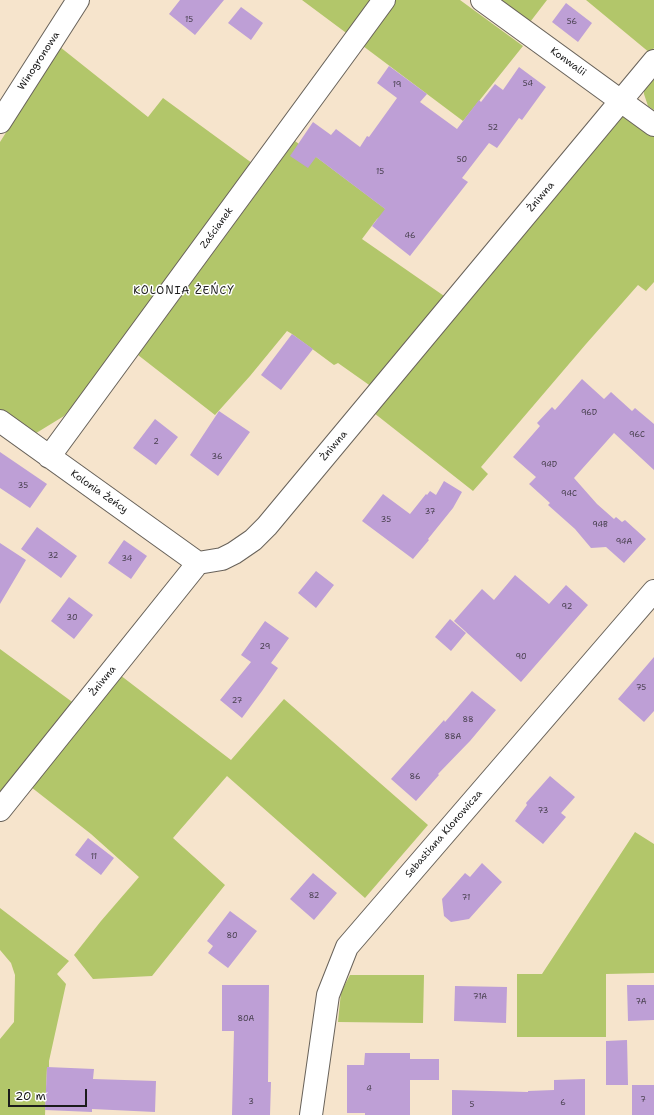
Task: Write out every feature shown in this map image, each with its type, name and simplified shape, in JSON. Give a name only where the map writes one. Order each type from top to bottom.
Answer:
[{"type":"street","name":"Winogronowa","points":[[0,122],[78,0]]},
{"type":"street","name":"Zaścianek","points":[[49,457],[384,0]]},
{"type":"street","name":"Konwalii","points":[[482,0],[654,124]]},
{"type":"street","name":"Żniwna","points":[[0,810],[198,562],[222,559],[234,553],[253,540],[267,526],[654,61]]},
{"type":"street","name":"Kolonia Żeńcy","points":[[0,421],[198,562]]},
{"type":"street","name":"Sebastiana Klonowicza","points":[[311,1115],[328,995],[347,946],[654,591]]},
{"type":"green space","points":[[302,0],[374,0],[349,35]]},
{"type":"green space","points":[[396,0],[460,0],[523,46],[463,121],[363,46]]},
{"type":"green space","points":[[491,0],[547,0],[527,26]]},
{"type":"green space","points":[[586,0],[654,0],[654,48],[650,53]]},
{"type":"green space","points":[[60,47],[148,117],[163,98],[256,166],[110,363],[64,416],[33,435],[0,410],[0,142]]},
{"type":"green space","points":[[654,76],[654,110],[648,106],[644,94],[644,87]]},
{"type":"green space","points":[[623,112],[654,131],[654,282],[646,291],[638,285],[586,344],[481,467],[488,474],[473,491],[374,413]]},
{"type":"green space","points":[[295,141],[388,211],[377,219],[362,239],[447,298],[372,387],[338,363],[334,365],[287,331],[215,415],[138,355]]},
{"type":"green space","points":[[0,649],[75,704],[0,796]]},
{"type":"green space","points":[[120,675],[231,760],[284,699],[428,825],[365,898],[227,776],[173,838],[225,885],[152,976],[93,979],[74,955],[139,877],[91,834],[31,787]]},
{"type":"green space","points":[[635,832],[654,844],[654,973],[606,974],[606,1037],[517,1037],[517,974],[542,974]]},
{"type":"green space","points":[[0,908],[69,961],[57,974],[66,984],[49,1061],[49,1067],[47,1067],[45,1115],[0,1115],[0,1039],[14,1022],[15,975],[11,963],[0,950]]},
{"type":"green space","points":[[350,975],[424,975],[423,1023],[338,1022],[341,992]]},
{"type":"building","points":[[180,0],[224,0],[195,35],[169,14]]},
{"type":"building","points":[[566,3],[592,23],[578,42],[552,22]]},
{"type":"building","points":[[241,7],[263,23],[251,40],[228,23]]},
{"type":"building","points":[[389,66],[427,94],[420,102],[457,129],[479,100],[481,102],[495,84],[503,90],[519,67],[546,87],[522,120],[519,118],[497,148],[489,143],[462,178],[468,182],[410,256],[372,226],[385,209],[316,157],[308,168],[290,156],[313,122],[331,135],[336,129],[360,147],[397,98],[377,83]]},
{"type":"building","points":[[292,334],[313,349],[281,390],[261,375]]},
{"type":"building","points":[[582,379],[604,399],[611,392],[632,411],[635,408],[654,424],[654,470],[614,433],[574,478],[597,504],[614,519],[616,517],[622,522],[625,520],[646,539],[624,563],[606,547],[591,548],[575,529],[548,505],[550,503],[529,484],[536,477],[513,457],[540,426],[537,423],[552,407],[555,410]]},
{"type":"building","points":[[219,411],[250,432],[218,476],[190,455]]},
{"type":"building","points":[[155,419],[178,437],[156,465],[133,448]]},
{"type":"building","points":[[0,452],[47,484],[30,508],[0,488]]},
{"type":"building","points":[[444,481],[462,492],[453,508],[413,559],[362,521],[383,494],[410,514],[430,491],[436,495]]},
{"type":"building","points":[[37,527],[77,556],[61,578],[21,549]]},
{"type":"building","points":[[124,540],[147,556],[131,579],[108,563]]},
{"type":"building","points":[[0,543],[26,560],[0,604]]},
{"type":"building","points":[[316,571],[334,585],[316,608],[298,593]]},
{"type":"building","points":[[515,575],[549,604],[566,585],[588,605],[521,682],[454,621],[482,589],[494,600]]},
{"type":"building","points":[[69,597],[93,615],[74,639],[51,621]]},
{"type":"building","points":[[450,619],[466,633],[451,651],[435,637]]},
{"type":"building","points":[[265,621],[289,638],[271,663],[278,668],[242,718],[220,700],[251,662],[241,655]]},
{"type":"building","points":[[654,657],[654,711],[644,722],[618,699]]},
{"type":"building","points":[[472,691],[496,710],[470,741],[438,774],[439,775],[416,801],[391,779]]},
{"type":"building","points":[[550,776],[575,797],[561,813],[566,817],[543,844],[515,821],[527,805],[526,803]]},
{"type":"building","points":[[88,838],[114,858],[101,875],[75,855]]},
{"type":"building","points":[[482,863],[502,882],[469,919],[451,922],[444,916],[442,899],[465,873],[470,877]]},
{"type":"building","points":[[313,873],[337,893],[314,920],[290,899]]},
{"type":"building","points":[[230,911],[257,931],[228,968],[208,953],[213,946],[207,941]]},
{"type":"building","points":[[222,985],[269,985],[268,1082],[271,1082],[270,1115],[232,1115],[234,1031],[222,1031]]},
{"type":"building","points":[[627,985],[654,985],[654,1020],[628,1021]]},
{"type":"building","points":[[455,986],[507,987],[506,1023],[454,1021]]},
{"type":"building","points":[[627,1040],[628,1085],[606,1085],[606,1041]]},
{"type":"building","points":[[365,1053],[410,1053],[410,1059],[439,1059],[439,1080],[410,1080],[410,1115],[365,1115],[365,1113],[347,1113],[347,1065],[364,1065]]},
{"type":"building","points":[[47,1067],[94,1069],[93,1079],[156,1081],[155,1112],[92,1109],[92,1112],[45,1110]]},
{"type":"building","points":[[585,1079],[585,1115],[452,1115],[452,1090],[528,1092],[554,1090],[554,1080]]},
{"type":"building","points":[[632,1085],[654,1085],[654,1115],[632,1115]]},
{"type":"district","name":"KOLONIA ŻEŃCY","points":[[184,291]]}]
